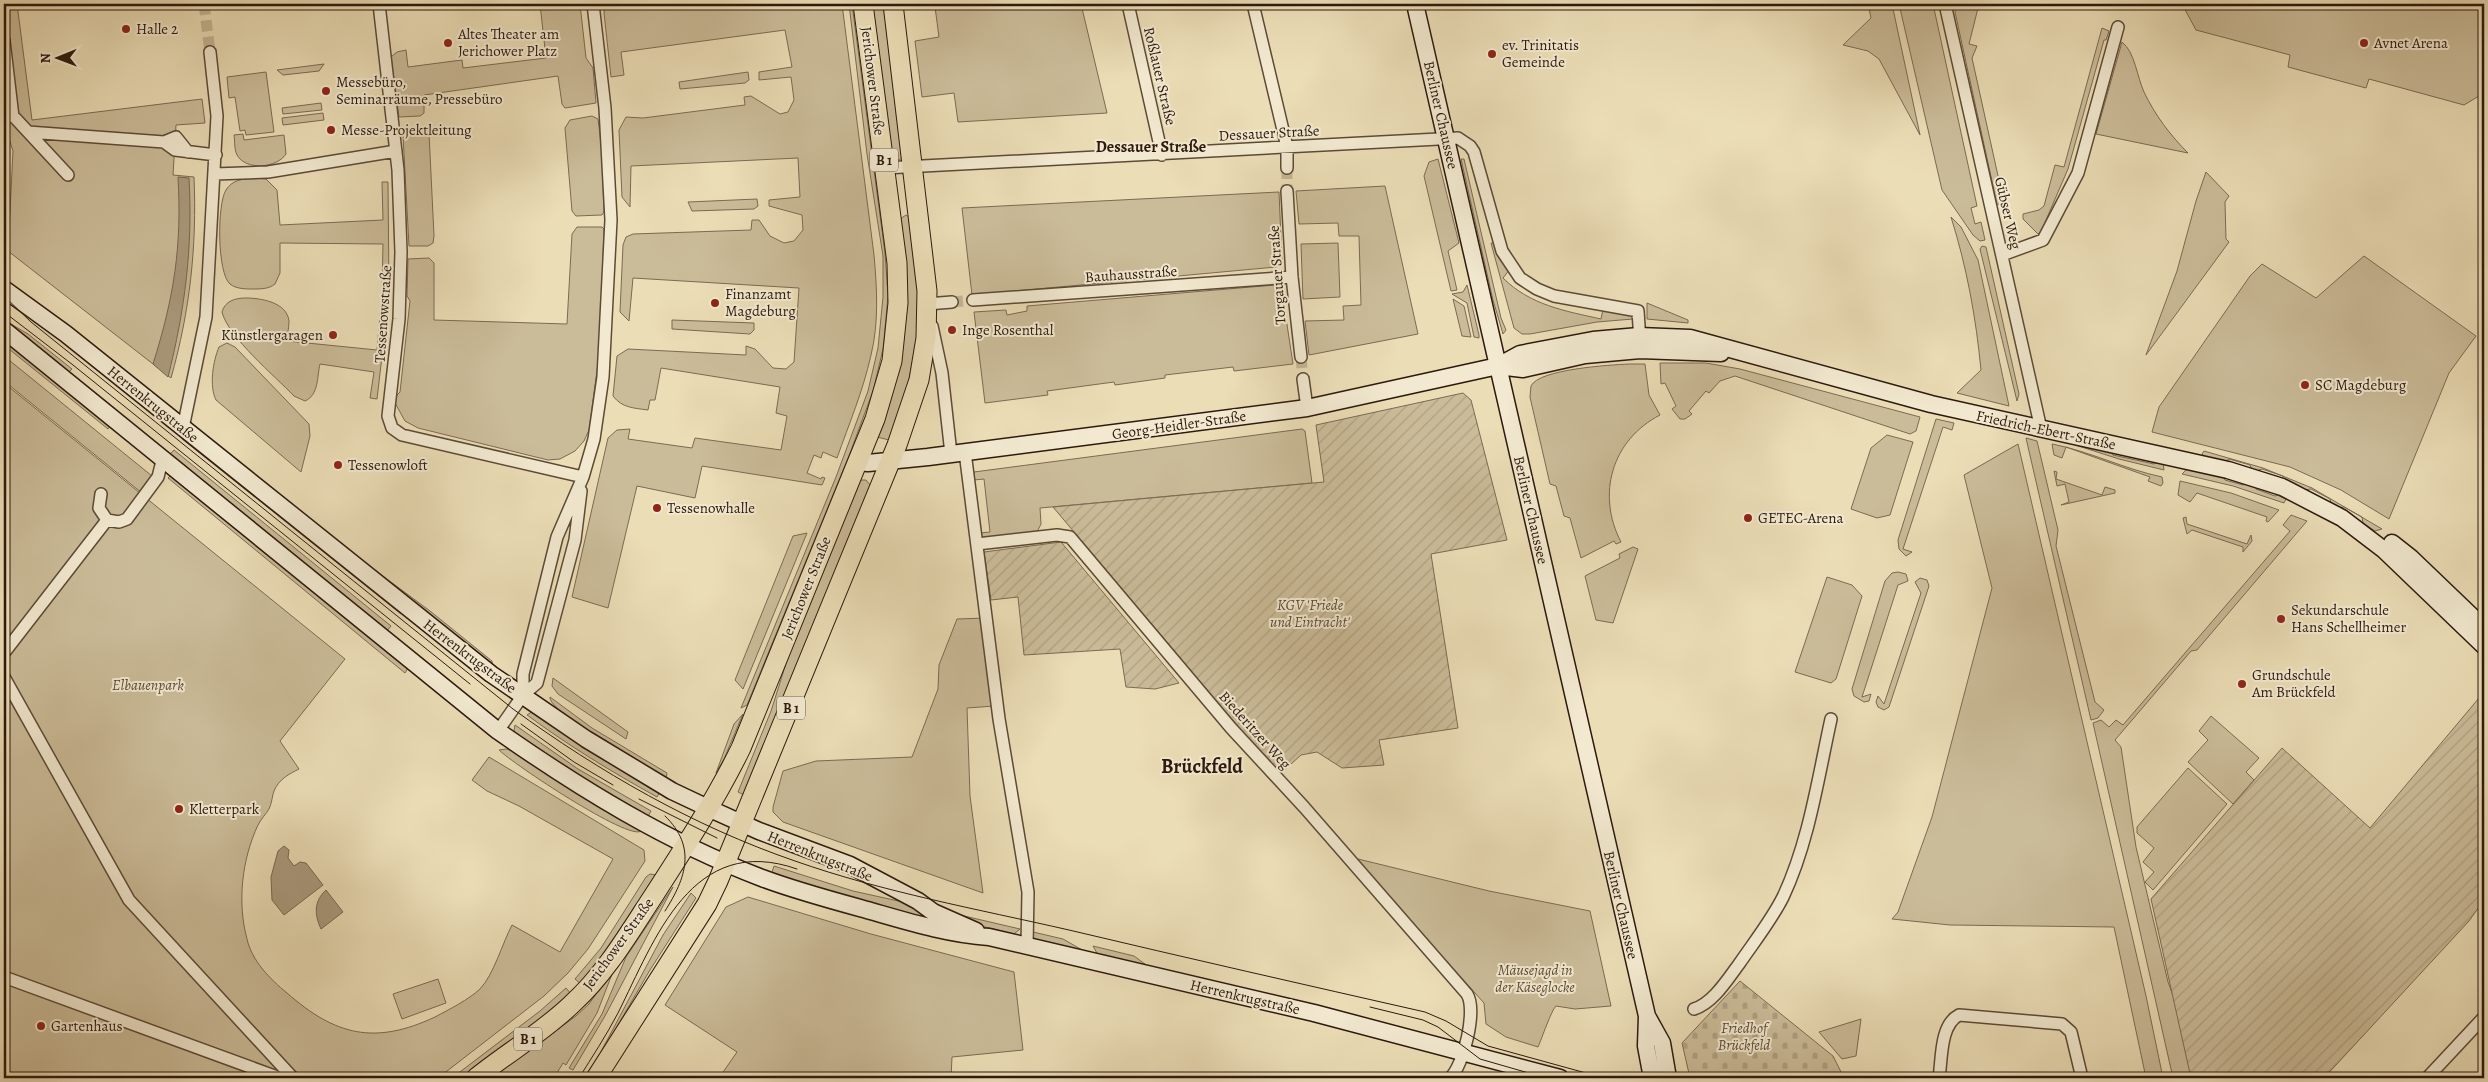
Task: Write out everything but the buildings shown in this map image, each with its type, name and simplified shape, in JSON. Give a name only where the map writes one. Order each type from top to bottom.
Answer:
[{"type":"main road","name":"Jerichower Straße","points":[[476,1078],[556,1018],[586,991],[622,944],[708,808],[741,748],[858,462],[884,392],[896,333],[897,263],[863,4]]},
{"type":"main road","name":"Jerichower Straße","points":[[596,1078],[707,904],[726,863],[892,460],[919,380],[926,338],[928,304],[926,264],[893,4]]},
{"type":"street","name":"Tessenowstraße","points":[[379,4],[396,151],[401,276],[398,340],[388,407],[390,426],[402,435],[583,477]]},
{"type":"street","points":[[498,731],[523,695],[537,683],[575,540],[583,477],[599,415],[607,333],[611,260],[607,140],[593,4]]},
{"type":"street","name":"Roßlauer Straße","points":[[1128,4],[1162,154]]},
{"type":"street","points":[[1253,4],[1286,147],[1287,168]]},
{"type":"street","name":"Berliner Chaussee","points":[[1415,4],[1647,1016],[1646,1046],[1652,1078]]},
{"type":"street","name":"Gübser Weg","points":[[1945,4],[2042,428]]},
{"type":"street","points":[[2002,256],[2043,240],[2078,173],[2118,28]]},
{"type":"street","points":[[4,41],[14,117]]},
{"type":"street","points":[[183,428],[206,317],[217,116],[210,52]]},
{"type":"street","points":[[4,106],[68,175]]},
{"type":"street","points":[[28,132],[164,142],[174,150],[216,155]]},
{"type":"street","points":[[1446,139],[1462,140],[1474,152],[1502,251],[1520,278],[1537,289],[1554,296],[1638,311],[1640,343]]},
{"type":"street","name":"Dessauer Straße","points":[[885,168],[1446,139]]},
{"type":"street","points":[[215,174],[268,172],[396,151]]},
{"type":"street","name":"Torgauer Straße","points":[[1287,191],[1292,277],[1301,357]]},
{"type":"street","name":"Bauhausstraße","points":[[973,300],[1292,277]]},
{"type":"street","name":"Herrenkrugstraße","points":[[4,289],[66,334],[491,674],[594,744],[672,791],[743,824],[850,865],[913,898],[934,912],[990,937]]},
{"type":"street","points":[[928,304],[952,302]]},
{"type":"street","name":"Jerichower Straße","points":[[928,304],[958,453]]},
{"type":"street","name":"Herrenkrugstraße","points":[[4,330],[163,457],[498,731],[562,776],[604,801],[686,844],[726,863],[797,890],[885,915],[957,934],[990,937],[1314,1013],[1560,1078]]},
{"type":"street","name":"Friedrich-Ebert-Straße","points":[[1498,366],[1524,369],[1640,343],[1699,339],[1745,354],[1931,404],[2237,472],[2282,487],[2342,518],[2367,528],[2389,541],[2411,558],[2484,628]]},
{"type":"street","name":"Georg-Heidler-Straße","points":[[858,462],[868,464],[1307,408],[1498,366]]},
{"type":"street","points":[[1303,379],[1307,408]]},
{"type":"street","points":[[958,453],[977,544],[1010,800],[1028,892],[1027,946]]},
{"type":"street","points":[[101,494],[99,508],[107,520],[119,522],[127,519],[158,477],[163,457]]},
{"type":"street","points":[[523,695],[523,674],[557,537],[583,477]]},
{"type":"street","name":"Friedrich-Ebert-Straße","points":[[2342,518],[2384,550],[2484,646]]},
{"type":"street","points":[[4,653],[107,520]]},
{"type":"street","name":"Biederitzer Weg","points":[[977,544],[1057,535],[1070,537],[1231,728],[1304,807],[1467,994],[1471,1003],[1463,1051]]},
{"type":"street","points":[[4,677],[129,900],[293,1078]]},
{"type":"street","points":[[1694,1009],[1703,1006],[1710,1000],[1734,970],[1769,921],[1783,896],[1800,849],[1832,719]]},
{"type":"street","points":[[4,977],[280,1078]]},
{"type":"street","points":[[1939,1078],[1947,1028],[1952,1019],[1959,1015],[2062,1024],[2071,1032],[2082,1078]]},
{"type":"street","name":"Berliner Chaussee","points":[[1647,1016],[1662,1043],[1668,1078]]},
{"type":"street","points":[[2427,1078],[2484,1017]]},
{"type":"street","points":[[1450,1078],[1457,1071],[1463,1051]]},
{"type":"green space","points":[[4,4],[17,4],[32,120],[202,99],[205,123],[176,125],[173,175],[194,177],[195,203],[191,278],[178,353],[171,378],[8,251],[13,151],[4,123]]},
{"type":"green space","points":[[540,4],[580,4],[586,58],[593,68],[596,103],[565,108],[562,104],[558,76],[424,95],[424,113],[420,116],[399,117],[391,57],[397,52],[406,50],[408,67],[462,60],[463,68],[546,58]]},
{"type":"green space","points":[[605,4],[842,4],[874,255],[877,305],[874,343],[868,368],[837,458],[823,452],[821,458],[814,455],[807,473],[821,479],[822,477],[825,478],[822,485],[702,466],[695,498],[637,486],[608,608],[572,597],[608,438],[617,430],[630,429],[628,439],[692,448],[695,438],[781,450],[787,416],[776,413],[780,387],[661,368],[655,400],[650,400],[648,410],[629,407],[620,403],[613,396],[617,356],[628,349],[746,355],[746,346],[755,349],[773,368],[786,369],[794,362],[799,288],[633,278],[629,321],[620,312],[623,245],[626,237],[633,234],[751,230],[752,220],[759,220],[770,236],[784,243],[794,241],[803,230],[802,215],[769,206],[769,200],[800,197],[798,158],[631,166],[630,207],[622,197],[619,130],[626,117],[643,118],[745,105],[744,97],[751,96],[780,114],[788,112],[794,100],[791,77],[759,80],[759,72],[792,67],[785,30],[621,52],[624,75],[611,77],[604,13]]},
{"type":"green space","points":[[849,4],[852,4],[885,253],[888,296],[883,349],[873,391],[850,453],[747,705],[741,708],[836,477],[868,391],[878,348],[883,297],[883,256],[867,154]]},
{"type":"green space","points":[[870,4],[886,4],[903,157],[899,160],[891,156]]},
{"type":"green space","points":[[946,4],[1081,4],[1107,113],[958,122],[954,93],[922,97],[915,41],[939,37],[935,7]]},
{"type":"green space","points":[[1868,4],[1892,4],[1920,135],[1879,59],[1868,51],[1843,45],[1871,18]]},
{"type":"green space","points":[[1899,4],[1933,4],[1977,206],[1971,208],[1975,224],[1981,222],[1985,240],[1980,241],[1973,235],[1942,190]]},
{"type":"green space","points":[[1956,4],[1979,4],[1969,44],[1977,46],[1972,58],[2004,203],[2002,206],[1997,204],[1955,12]]},
{"type":"green space","name":"Avnet Arena","points":[[2182,4],[2484,4],[2484,93],[2464,105],[2369,79],[2366,88],[2288,67],[2290,55],[2196,30]]},
{"type":"green space","points":[[2102,28],[2109,31],[2106,40],[2104,40],[2068,169],[2043,227],[2047,230],[2038,234],[2023,219],[2023,214],[2039,210],[2044,206],[2055,165],[2064,167]]},
{"type":"green space","points":[[2122,42],[2130,52],[2144,92],[2153,109],[2169,132],[2188,153],[2096,134]]},
{"type":"green space","points":[[324,64],[319,71],[283,75],[277,70]]},
{"type":"green space","points":[[266,72],[274,132],[246,135],[245,130],[240,131],[235,97],[229,98],[227,77]]},
{"type":"green space","points":[[748,72],[749,80],[745,83],[680,89],[679,82]]},
{"type":"green space","points":[[321,103],[322,110],[283,114],[282,108]]},
{"type":"green space","points":[[323,113],[324,120],[283,125],[282,118]]},
{"type":"green space","points":[[592,116],[598,119],[602,151],[604,212],[602,215],[576,216],[572,211],[565,128],[570,120]]},
{"type":"green space","points":[[424,127],[429,133],[434,236],[433,243],[428,246],[409,246],[403,135],[404,130]]},
{"type":"green space","points":[[243,134],[244,140],[284,135],[286,154],[282,159],[269,165],[247,164],[237,155],[235,148],[234,135]]},
{"type":"green space","points":[[1438,159],[1459,243],[1448,251],[1457,290],[1451,291],[1424,176],[1429,162]]},
{"type":"green space","points":[[1461,159],[1464,159],[1501,318],[1506,330],[1503,334],[1493,300]]},
{"type":"green space","points":[[2206,172],[2229,196],[2225,202],[2226,239],[2229,242],[2146,355],[2177,271]]},
{"type":"green space","points":[[253,178],[266,179],[277,190],[280,225],[383,220],[382,182],[388,182],[389,290],[382,290],[383,244],[280,243],[280,273],[273,286],[262,289],[244,289],[232,286],[226,277],[221,253],[220,223],[223,198],[226,190],[234,182]]},
{"type":"green space","points":[[1385,186],[1418,334],[1309,355],[1305,321],[1344,320],[1343,306],[1361,305],[1359,236],[1339,236],[1338,223],[1299,224],[1296,191]]},
{"type":"green space","points":[[1279,192],[1282,263],[1276,267],[972,295],[962,208]]},
{"type":"green space","points":[[757,199],[758,206],[754,209],[692,211],[688,202]]},
{"type":"green space","points":[[906,215],[913,220],[919,315],[916,344],[907,389],[889,440],[877,437],[900,219]]},
{"type":"green space","points":[[1951,217],[1961,227],[1978,260],[2009,406],[1957,393],[1981,370],[1970,293]]},
{"type":"green space","points":[[577,227],[602,227],[604,229],[600,348],[589,430],[584,441],[575,451],[560,459],[548,460],[418,428],[405,421],[395,403],[400,392],[410,301],[407,296],[408,259],[429,258],[434,263],[434,320],[567,324],[572,234]]},
{"type":"green space","points":[[1338,243],[1340,297],[1303,299],[1301,244]]},
{"type":"green space","points":[[1491,243],[1496,243],[1510,269],[1503,278],[1513,287],[1536,301],[1561,310],[1601,319],[1603,309],[1629,314],[1633,319],[1597,322],[1522,334],[1514,328]]},
{"type":"green space","points":[[1982,246],[1986,247],[2019,394],[2017,401],[1980,249]]},
{"type":"green space","points":[[2364,256],[2476,336],[2449,373],[2389,519],[2341,490],[2290,467],[2152,432],[2159,407],[2250,276],[2262,264],[2316,298]]},
{"type":"green space","points":[[1275,285],[1284,289],[1293,364],[1234,371],[1233,367],[1165,375],[1165,378],[1115,385],[1114,382],[1047,391],[1048,395],[985,403],[974,312],[1006,310],[1007,315],[1027,311],[1027,306]]},
{"type":"green space","points":[[1467,285],[1479,338],[1474,337],[1467,303],[1452,294],[1463,292]]},
{"type":"green space","points":[[246,298],[272,302],[283,309],[289,321],[287,341],[377,350],[381,304],[388,305],[377,399],[370,398],[374,372],[320,364],[317,385],[310,398],[305,401],[294,396],[253,356],[226,322],[222,312],[225,305],[234,300]]},
{"type":"green space","points":[[1453,299],[1464,306],[1471,337],[1462,336]]},
{"type":"green space","points":[[1647,303],[1688,320],[1688,323],[1647,319]]},
{"type":"green space","points":[[4,320],[28,334],[72,369],[69,372]]},
{"type":"green space","points":[[672,320],[754,323],[754,330],[750,334],[672,329]]},
{"type":"green space","points":[[4,339],[111,425],[108,429],[4,345]]},
{"type":"green space","points":[[227,343],[235,347],[309,424],[310,436],[301,472],[216,400],[212,381],[215,359],[219,347]]},
{"type":"green space","points":[[4,356],[152,476],[142,493],[4,381]]},
{"type":"green space","points":[[1660,363],[1706,363],[1740,369],[1920,417],[1916,431],[1910,434],[1735,376],[1720,381],[1709,393],[1706,391],[1689,411],[1692,414],[1685,419],[1680,419],[1672,409],[1676,406],[1665,383],[1661,384]]},
{"type":"green space","points":[[1629,364],[1645,364],[1649,395],[1660,415],[1630,439],[1620,454],[1613,470],[1610,487],[1610,505],[1614,524],[1621,542],[1616,544],[1614,541],[1581,558],[1570,518],[1564,516],[1556,486],[1550,484],[1530,397],[1531,386],[1537,380],[1561,372]]},
{"type":"green space","name":"Elbauenpark","points":[[4,383],[345,659],[280,741],[299,769],[285,777],[273,793],[269,809],[259,823],[248,852],[243,881],[242,910],[249,947],[262,969],[274,982],[305,1008],[322,1019],[357,1032],[393,1031],[413,1026],[435,1017],[464,1001],[480,989],[494,967],[512,925],[560,952],[613,859],[519,806],[487,791],[472,780],[489,757],[644,850],[645,861],[588,949],[568,973],[544,996],[438,1078],[31,1078],[4,1070]]},
{"type":"green space","name":"KGV 'Friede und Eintracht'","points":[[1463,393],[1471,400],[1507,540],[1431,554],[1458,728],[1379,740],[1384,765],[1342,768],[1317,752],[1301,755],[1279,775],[1053,507],[1324,482],[1316,425]]},
{"type":"green space","points":[[1936,419],[1954,423],[1952,430],[1943,427],[1903,549],[1912,552],[1906,556],[1899,549],[1898,540]]},
{"type":"green space","points":[[1302,429],[1305,431],[1312,483],[1040,508],[1041,524],[1035,536],[981,539],[980,533],[990,532],[984,479],[974,480],[974,472]]},
{"type":"green space","points":[[1887,435],[1913,442],[1890,515],[1877,518],[1851,509],[1871,448]]},
{"type":"green space","points":[[184,436],[403,612],[401,614],[182,439]]},
{"type":"green space","points":[[2026,438],[2037,441],[2058,530],[2056,546],[2095,702],[2104,710],[2098,718],[2091,720]]},
{"type":"green space","points":[[2066,442],[2110,451],[2113,455],[2154,464],[2158,461],[2163,462],[2164,470],[2119,459]]},
{"type":"green space","points":[[2018,444],[2146,996],[2163,1078],[2146,1078],[2114,927],[1950,925],[1892,919],[1898,912],[1932,817],[1992,588],[1964,475]]},
{"type":"green space","points":[[2052,444],[2066,447],[2062,458],[2054,455]]},
{"type":"green space","points":[[2068,448],[2162,477],[2163,483],[2161,486],[2148,481],[2150,477]]},
{"type":"green space","points":[[174,450],[391,626],[386,632],[170,454]]},
{"type":"green space","points":[[2204,451],[2263,468],[2281,475],[2262,469],[2252,470],[2250,465],[2229,459],[2225,462],[2204,457],[2202,454]]},
{"type":"green space","points":[[2187,469],[2222,475],[2225,480],[2243,485],[2254,484],[2256,489],[2275,496],[2281,494],[2286,499],[2284,503],[2233,486],[2182,474]]},
{"type":"green space","points":[[2054,471],[2057,472],[2056,479],[2102,495],[2105,487],[2115,490],[2115,493],[2061,505],[2069,502],[2065,484],[2057,486]]},
{"type":"green space","points":[[170,476],[178,479],[408,668],[405,673],[168,478]]},
{"type":"green space","points":[[2283,476],[2312,488],[2353,512],[2344,507],[2337,508],[2331,504],[2330,499],[2311,489],[2304,490],[2284,482]]},
{"type":"green space","points":[[860,480],[866,480],[871,486],[744,795],[738,792],[771,711],[790,651]]},
{"type":"green space","points":[[2180,481],[2231,493],[2279,510],[2268,522],[2266,521],[2267,517],[2197,493],[2190,502],[2178,495]]},
{"type":"green space","points":[[2291,515],[2307,521],[2197,650],[2191,651],[2115,740],[2121,747],[2136,847],[2168,982],[2189,1038],[2197,1078],[2173,1078],[2093,723],[2101,720],[2109,727],[2116,720],[2123,725],[2290,531],[2283,525]]},
{"type":"green space","points":[[2186,517],[2187,524],[2247,544],[2251,535],[2252,541],[2243,552],[2243,547],[2192,530],[2187,534],[2183,518]]},
{"type":"green space","points":[[2362,517],[2382,529],[2375,531],[2363,523]]},
{"type":"green space","points":[[807,533],[743,689],[735,680],[793,536]]},
{"type":"green space","points":[[1061,542],[1179,683],[1155,689],[1126,687],[1120,649],[1024,655],[1018,597],[991,600],[984,552]]},
{"type":"green space","points":[[1633,547],[1638,549],[1613,623],[1596,620],[1585,576],[1620,558],[1619,554]]},
{"type":"green space","points":[[368,565],[430,611],[492,661],[493,667]]},
{"type":"green space","points":[[1892,573],[1906,574],[1908,581],[1898,585],[1862,697],[1871,694],[1869,701],[1864,702],[1854,696],[1852,689],[1885,581]]},
{"type":"green space","points":[[1827,577],[1852,585],[1862,596],[1836,679],[1831,683],[1795,672]]},
{"type":"green space","points":[[1920,578],[1927,580],[1929,586],[1889,707],[1884,710],[1878,707],[1876,702],[1878,696],[1884,704],[1921,593],[1915,582]]},
{"type":"green space","points":[[987,618],[994,706],[967,708],[970,796],[983,893],[783,822],[773,812],[783,771],[816,761],[912,757],[938,689],[939,665],[957,619]]},
{"type":"green space","points":[[553,678],[628,732],[626,739],[558,694],[552,686]]},
{"type":"green space","points":[[2484,692],[2484,900],[2469,921],[2324,1078],[2191,1078],[2151,899],[2282,748],[2370,828]]},
{"type":"green space","points":[[550,697],[592,728],[667,773],[666,779],[581,727],[565,715]]},
{"type":"green space","points":[[533,711],[600,757],[660,792],[657,797],[591,758],[527,715]]},
{"type":"green space","points":[[743,714],[724,759],[716,773],[734,724]]},
{"type":"green space","points":[[2211,716],[2259,758],[2246,772],[2254,780],[2233,804],[2188,762],[2208,740],[2199,731]]},
{"type":"green space","points":[[515,725],[578,769],[651,811],[647,818],[618,802],[516,734],[514,731]]},
{"type":"green space","points":[[499,750],[514,751],[583,797],[641,831],[632,831],[616,825],[571,800],[525,770]]},
{"type":"green space","points":[[2188,768],[2227,804],[2153,890],[2145,882],[2154,872],[2143,862],[2154,848],[2137,833],[2137,827]]},
{"type":"green space","name":"Mäusejagd in der Käseglocke","points":[[1354,858],[1489,891],[1590,911],[1611,1006],[1575,1009],[1556,1006],[1538,1047],[1506,1037],[1486,1024],[1484,1003]]},
{"type":"green space","points":[[774,866],[853,891],[912,904],[955,929],[771,875]]},
{"type":"green space","points":[[650,874],[657,875],[616,940],[582,985],[575,979],[601,948],[646,877]]},
{"type":"green space","points":[[673,887],[605,1016],[573,1070],[569,1068],[602,1014],[626,957]]},
{"type":"green space","points":[[691,893],[696,898],[650,970],[587,1078],[663,935]]},
{"type":"green space","points":[[748,897],[871,934],[1014,972],[1023,1050],[952,1057],[951,1078],[719,1078],[737,1052],[665,1005],[726,907]]},
{"type":"green space","points":[[947,912],[1020,929],[1014,934],[977,925]]},
{"type":"green space","points":[[1033,932],[1063,939],[1084,951],[1036,941],[1032,936]]},
{"type":"green space","points":[[1093,946],[1134,956],[1149,967],[1098,955]]},
{"type":"green space","points":[[614,969],[597,1013],[566,1065],[563,1063],[554,1078],[491,1078],[576,1016],[589,1004]]},
{"type":"green space","points":[[438,979],[446,1003],[402,1019],[393,994]]},
{"type":"green space","name":"Friedhof Brückfeld","points":[[1740,981],[1833,1056],[1844,1078],[1690,1078],[1682,1043]]},
{"type":"green space","points":[[566,988],[572,995],[465,1078],[452,1078],[540,1011]]},
{"type":"green space","points":[[1861,1019],[1856,1056],[1842,1059],[1819,1032]]},
{"type":"shaded area","points":[[178,177],[189,178],[189,253],[179,327],[168,377],[153,364],[175,272],[179,226]]},
{"type":"shaded area","points":[[284,846],[289,850],[288,858],[294,866],[300,862],[306,863],[323,885],[284,915],[272,900],[271,877],[278,851]]},
{"type":"shaded area","points":[[326,890],[343,912],[321,929],[316,908],[319,899]]},
{"type":"tunnel","points":[[204,4],[210,52]]},
{"type":"tunnel","points":[[1287,168],[1287,191]]},
{"type":"tunnel","points":[[952,302],[973,300]]},
{"type":"tunnel","points":[[1301,357],[1303,379]]},
{"type":"tram line","points":[[4,143],[7,160],[4,201]]},
{"type":"tram line","points":[[4,296],[31,322],[513,709],[614,776],[684,814],[757,847],[862,882],[1425,1012],[1446,1021],[1488,1046],[1604,1078]]},
{"type":"tram line","points":[[4,312],[73,365],[470,684]]},
{"type":"tram line","points":[[521,724],[574,762],[613,785]]},
{"type":"tram line","points":[[639,799],[717,838]]},
{"type":"tram line","points":[[665,816],[675,828],[685,851],[683,875],[665,911]]},
{"type":"tram line","points":[[579,1078],[613,1022],[663,925],[682,899],[704,879],[730,865],[761,862],[797,869]]},
{"type":"tram line","points":[[1370,1007],[1423,1020],[1438,1027],[1480,1059],[1546,1078]]},
{"type":"place","name":"Halle 2","points":[[126,29]]},
{"type":"place","name":"Altes Theater am Jerichower Platz","points":[[448,43]]},
{"type":"place","name":"Avnet Arena","points":[[2364,43]]},
{"type":"place","name":"ev. Trinitatis Gemeinde","points":[[1492,54]]},
{"type":"place","name":"Messebüro, Seminarräume, Pressebüro","points":[[326,91]]},
{"type":"place","name":"Messe-Projektleitung","points":[[331,130]]},
{"type":"place","name":"Finanzamt Magdeburg","points":[[715,303]]},
{"type":"place","name":"Inge Rosenthal","points":[[952,330]]},
{"type":"place","name":"Künstlergaragen","points":[[333,335]]},
{"type":"place","name":"SC Magdeburg","points":[[2305,385]]},
{"type":"place","name":"Tessenowloft","points":[[338,465]]},
{"type":"place","name":"Tessenowhalle","points":[[657,508]]},
{"type":"place","name":"GETEC-Arena","points":[[1748,518]]},
{"type":"place","name":"Sekundarschule Hans Schellheimer","points":[[2281,619]]},
{"type":"place","name":"Grundschule Am Brückfeld","points":[[2242,684]]},
{"type":"place","name":"Kletterpark","points":[[179,809]]},
{"type":"place","name":"Gartenhaus","points":[[41,1026]]},
{"type":"district","name":"Dessauer Straße","points":[[1151,147]]},
{"type":"district","name":"Brückfeld","points":[[1202,766]]}]
